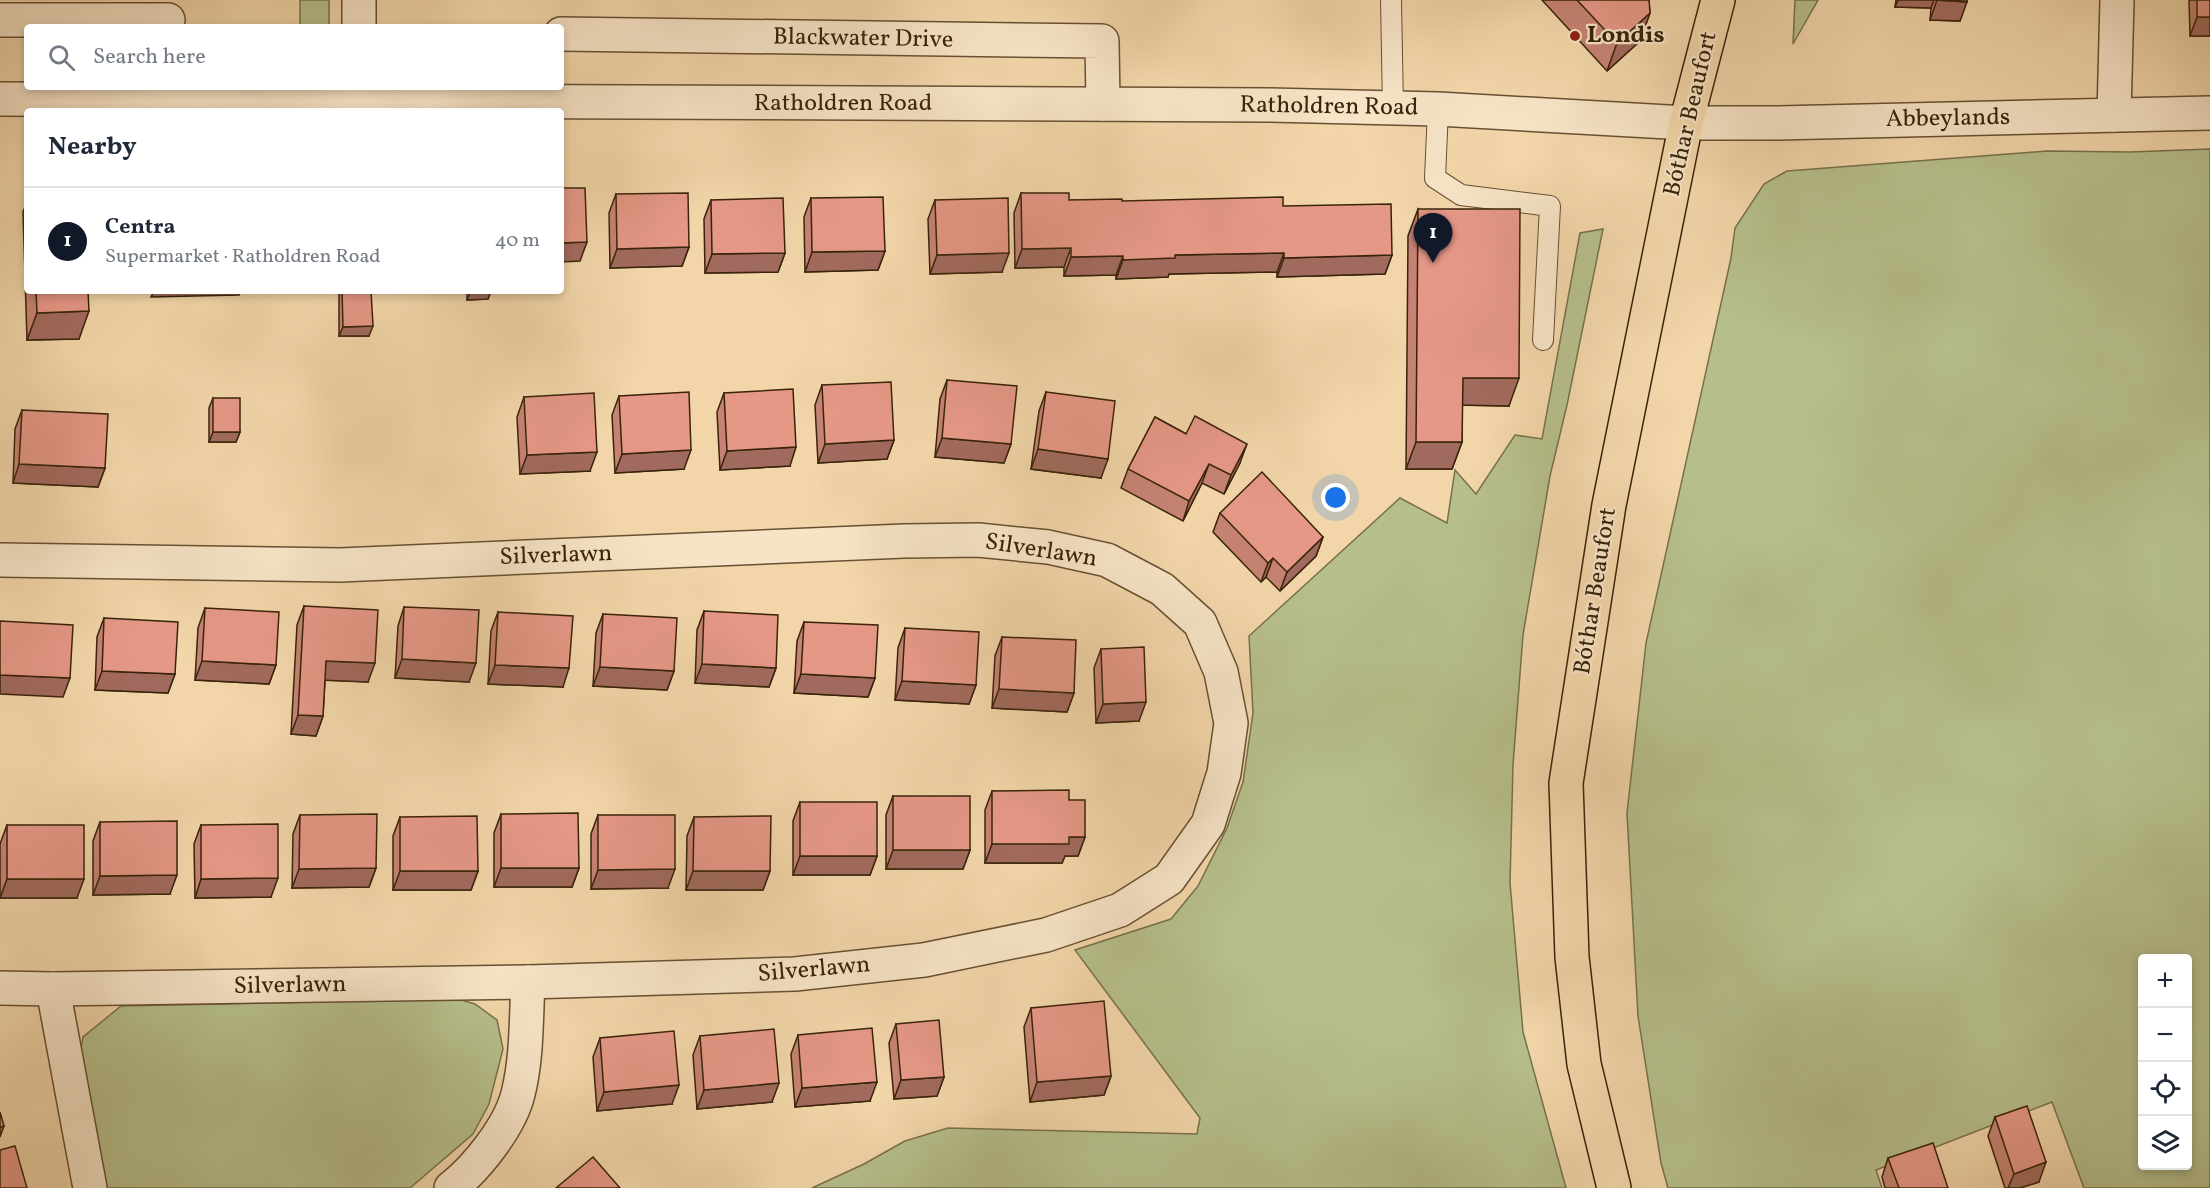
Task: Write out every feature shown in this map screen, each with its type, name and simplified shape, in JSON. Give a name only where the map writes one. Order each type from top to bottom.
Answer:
[{"type":"main road","name":"Bóthar Beaufort","points":[[1614,1188],[1583,1053],[1572,957],[1566,783],[1609,505],[1686,123],[1718,0]]},
{"type":"street","points":[[359,0],[359,24]]},
{"type":"street","points":[[2114,115],[2116,0]]},
{"type":"street","points":[[0,20],[168,20]]},
{"type":"street","name":"Blackwater Drive","points":[[564,34],[1102,41],[1103,105]]},
{"type":"street","name":"Ratholdren Road","points":[[0,99],[359,94],[1393,108],[1686,123]]},
{"type":"street","name":"Abbeylands","points":[[1686,123],[2210,113]]},
{"type":"street","name":"Silverlawn","points":[[0,560],[340,565],[892,542],[978,540],[1048,547],[1107,560],[1162,589],[1200,623],[1221,672],[1231,723],[1224,773],[1208,824],[1168,879],[1120,910],[1046,935],[924,960],[795,975],[528,982],[53,989],[0,987]]},
{"type":"street","points":[[451,1188],[494,1144],[517,1096],[525,1053],[528,982]]},
{"type":"street","points":[[53,989],[90,1188]]},
{"type":"lane","points":[[1391,0],[1393,108]]},
{"type":"lane","points":[[1438,109],[1435,178],[1461,195],[1550,206],[1543,340]]},
{"type":"green space","points":[[300,0],[329,0],[329,24],[300,24]]},
{"type":"green space","points":[[1795,0],[1818,0],[1793,44]]},
{"type":"green space","points":[[2210,149],[2210,1188],[2084,1188],[2052,1102],[1876,1170],[1882,1188],[1668,1188],[1661,1163],[1638,1016],[1627,813],[1646,643],[1731,258],[1735,228],[1764,184],[1787,171],[2047,151],[2130,152]]},
{"type":"green space","points":[[1603,229],[1550,476],[1523,635],[1513,765],[1510,883],[1523,1032],[1566,1188],[812,1188],[864,1164],[905,1141],[948,1128],[1197,1134],[1200,1118],[1075,950],[1171,919],[1198,886],[1227,828],[1243,782],[1253,713],[1249,636],[1400,498],[1447,523],[1455,470],[1476,494],[1515,435],[1542,439],[1580,233]]},
{"type":"green space","points":[[448,996],[475,1004],[497,1020],[503,1049],[489,1104],[473,1134],[410,1188],[105,1188],[79,1059],[83,1037],[121,1006],[411,1000]]},
{"type":"building","points":[[1577,0],[1649,0],[1650,13],[1617,43]]},
{"type":"building","points":[[1937,0],[1967,0],[1967,2]]},
{"type":"building","points":[[2197,0],[2210,0],[2210,17],[2197,17]]},
{"type":"building","points":[[564,188],[585,188],[587,242],[564,243]]},
{"type":"building","points":[[688,193],[689,247],[617,249],[616,194]]},
{"type":"building","points":[[1021,193],[1069,193],[1069,200],[1283,197],[1283,206],[1391,204],[1392,255],[1284,258],[1284,253],[1175,255],[1175,258],[1123,260],[1123,256],[1071,257],[1071,248],[1022,249]]},
{"type":"building","points":[[883,197],[885,251],[812,252],[811,198]]},
{"type":"building","points":[[783,198],[785,253],[712,254],[711,200]]},
{"type":"building","points":[[1008,198],[1009,253],[937,255],[935,200]]},
{"type":"building","points":[[1418,209],[1520,209],[1519,378],[1463,378],[1462,442],[1416,442]]},
{"type":"building","points":[[36,294],[88,294],[89,311],[37,313]]},
{"type":"building","points":[[342,294],[371,294],[373,326],[343,327]]},
{"type":"building","points":[[947,380],[1017,386],[1011,444],[942,438]]},
{"type":"building","points":[[891,382],[894,440],[825,444],[822,385]]},
{"type":"building","points":[[793,389],[796,447],[727,451],[724,393]]},
{"type":"building","points":[[689,392],[691,450],[622,454],[619,396]]},
{"type":"building","points":[[1046,392],[1115,401],[1108,459],[1038,449]]},
{"type":"building","points":[[594,393],[597,452],[527,455],[524,397]]},
{"type":"building","points":[[213,398],[240,398],[240,432],[213,432]]},
{"type":"building","points":[[22,410],[108,414],[105,468],[19,464]]},
{"type":"building","points":[[1195,416],[1247,444],[1231,475],[1209,464],[1189,501],[1128,469],[1155,417],[1186,434]]},
{"type":"building","points":[[1262,472],[1323,537],[1287,572],[1273,558],[1268,563],[1220,513]]},
{"type":"building","points":[[304,606],[378,610],[375,663],[326,661],[323,716],[298,715]]},
{"type":"building","points":[[404,607],[479,610],[476,663],[402,659]]},
{"type":"building","points":[[205,608],[279,612],[276,665],[202,661]]},
{"type":"building","points":[[704,611],[778,615],[776,668],[702,664]]},
{"type":"building","points":[[498,612],[573,616],[569,668],[495,665]]},
{"type":"building","points":[[603,614],[677,618],[674,671],[600,667]]},
{"type":"building","points":[[104,618],[178,622],[175,674],[102,671]]},
{"type":"building","points":[[0,621],[73,625],[70,678],[0,675]]},
{"type":"building","points":[[804,622],[878,625],[875,678],[801,674]]},
{"type":"building","points":[[905,628],[979,632],[976,685],[902,681]]},
{"type":"building","points":[[1002,637],[1076,640],[1074,693],[999,689]]},
{"type":"building","points":[[1144,647],[1146,702],[1103,704],[1101,649]]},
{"type":"building","points":[[1069,790],[1069,800],[1085,800],[1085,837],[1069,837],[1069,844],[992,844],[992,791]]},
{"type":"building","points":[[893,796],[970,796],[970,850],[893,850]]},
{"type":"building","points":[[800,802],[877,802],[877,856],[800,856]]},
{"type":"building","points":[[578,813],[579,868],[501,868],[501,814]]},
{"type":"building","points":[[377,814],[376,868],[299,869],[300,815]]},
{"type":"building","points":[[598,815],[675,815],[675,869],[598,870]]},
{"type":"building","points":[[477,816],[478,871],[400,871],[400,817]]},
{"type":"building","points":[[771,816],[770,871],[693,871],[694,817]]},
{"type":"building","points":[[177,821],[177,875],[100,876],[100,822]]},
{"type":"building","points":[[278,824],[278,878],[201,879],[201,825]]},
{"type":"building","points":[[7,825],[84,825],[84,879],[7,879]]},
{"type":"building","points":[[1104,1001],[1111,1076],[1037,1082],[1031,1008]]},
{"type":"building","points":[[939,1020],[944,1077],[901,1080],[896,1024]]},
{"type":"building","points":[[872,1028],[877,1082],[802,1088],[798,1035]]},
{"type":"building","points":[[774,1029],[779,1083],[704,1090],[700,1036]]},
{"type":"building","points":[[674,1031],[679,1085],[604,1092],[600,1038]]},
{"type":"building","points":[[2027,1106],[2046,1162],[2014,1174],[1995,1117]]},
{"type":"building","points":[[0,1112],[4,1126],[0,1127]]},
{"type":"building","points":[[1933,1143],[1948,1188],[1899,1188],[1888,1158]]},
{"type":"building","points":[[15,1146],[27,1188],[0,1188],[0,1150]]},
{"type":"building","points":[[593,1157],[620,1188],[556,1188]]},
{"type":"place","name":"Londis","points":[[1575,36]]},
{"type":"place","name":"Centra","points":[[1433,263]]}]
